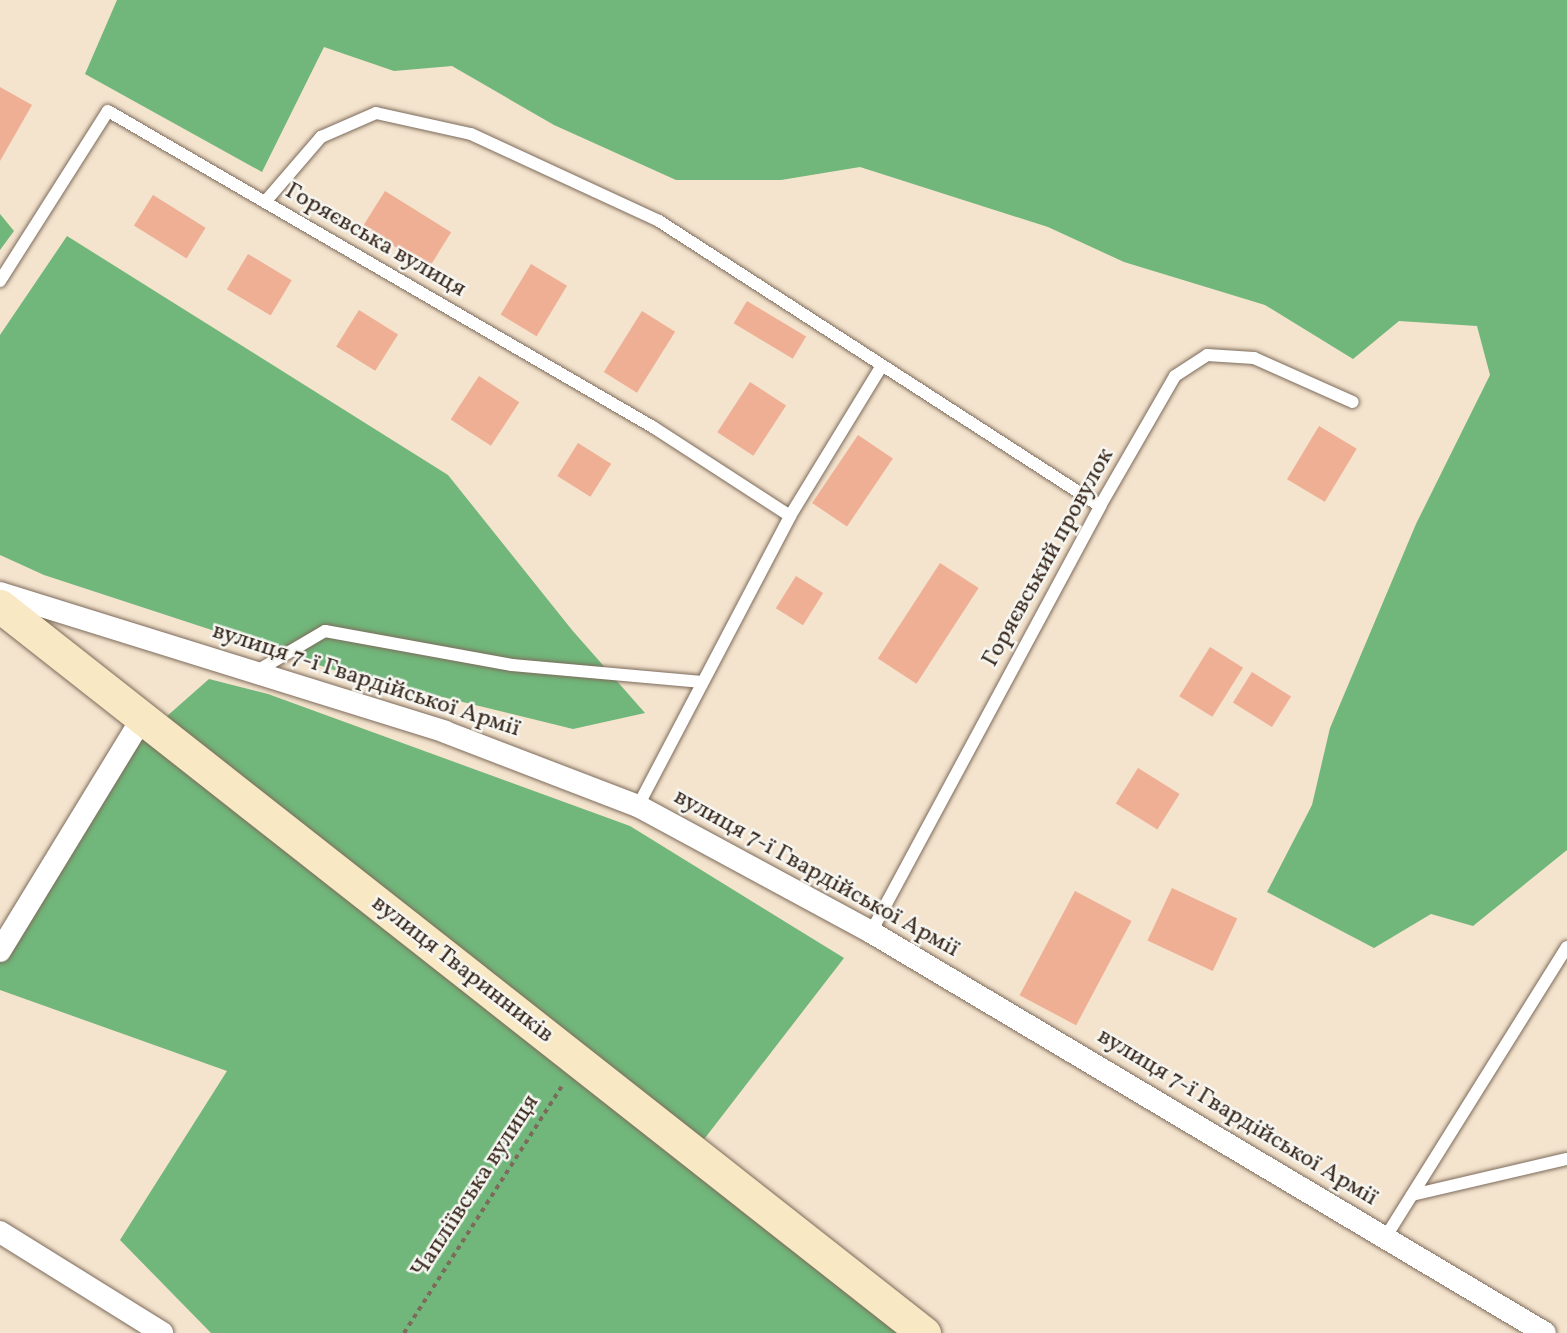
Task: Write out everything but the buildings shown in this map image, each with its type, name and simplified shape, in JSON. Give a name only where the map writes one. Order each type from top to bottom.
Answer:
[{"type":"main road","name":"вулиця Тваринників","points":[[0,606],[143,717],[257,812],[578,1060],[924,1333]]},
{"type":"street","name":"вулиця 7-ї Гвардійської Армії","points":[[0,593],[257,671],[445,732],[638,806],[871,932],[1545,1333]]},
{"type":"street","points":[[0,951],[143,717]]},
{"type":"street","points":[[0,1232],[162,1333]]},
{"type":"lane","name":"Горяєвська вулиця","points":[[0,281],[108,111],[653,427],[790,516]]},
{"type":"lane","points":[[266,202],[321,137],[376,113],[471,134],[659,221],[881,367],[1100,506]]},
{"type":"lane","name":"Горяєвський провулок","points":[[871,932],[1100,506],[1175,376],[1207,355],[1254,358],[1353,402]]},
{"type":"lane","points":[[638,806],[790,516],[881,367]]},
{"type":"lane","points":[[257,671],[325,631],[512,665],[702,682]]},
{"type":"lane","points":[[1385,1238],[1567,947]]},
{"type":"lane","points":[[1412,1195],[1567,1159]]},
{"type":"path","name":"Чапліївська вулиця","points":[[404,1333],[578,1060]]},
{"type":"green space","points":[[117,0],[1567,0],[1567,850],[1473,926],[1431,914],[1374,948],[1267,892],[1312,805],[1330,728],[1416,524],[1490,375],[1477,326],[1399,321],[1353,359],[1265,305],[1124,262],[1048,227],[860,167],[781,180],[676,180],[554,125],[452,66],[394,71],[324,47],[262,172],[85,74]]},
{"type":"green space","points":[[0,214],[14,231],[0,250]]},
{"type":"green space","points":[[67,236],[448,475],[572,630],[645,713],[573,729],[340,672],[44,575],[0,555],[0,335]]},
{"type":"green space","points":[[209,679],[268,694],[630,826],[844,958],[695,1151],[924,1333],[211,1333],[120,1240],[227,1071],[0,990],[0,951],[115,762]]}]
